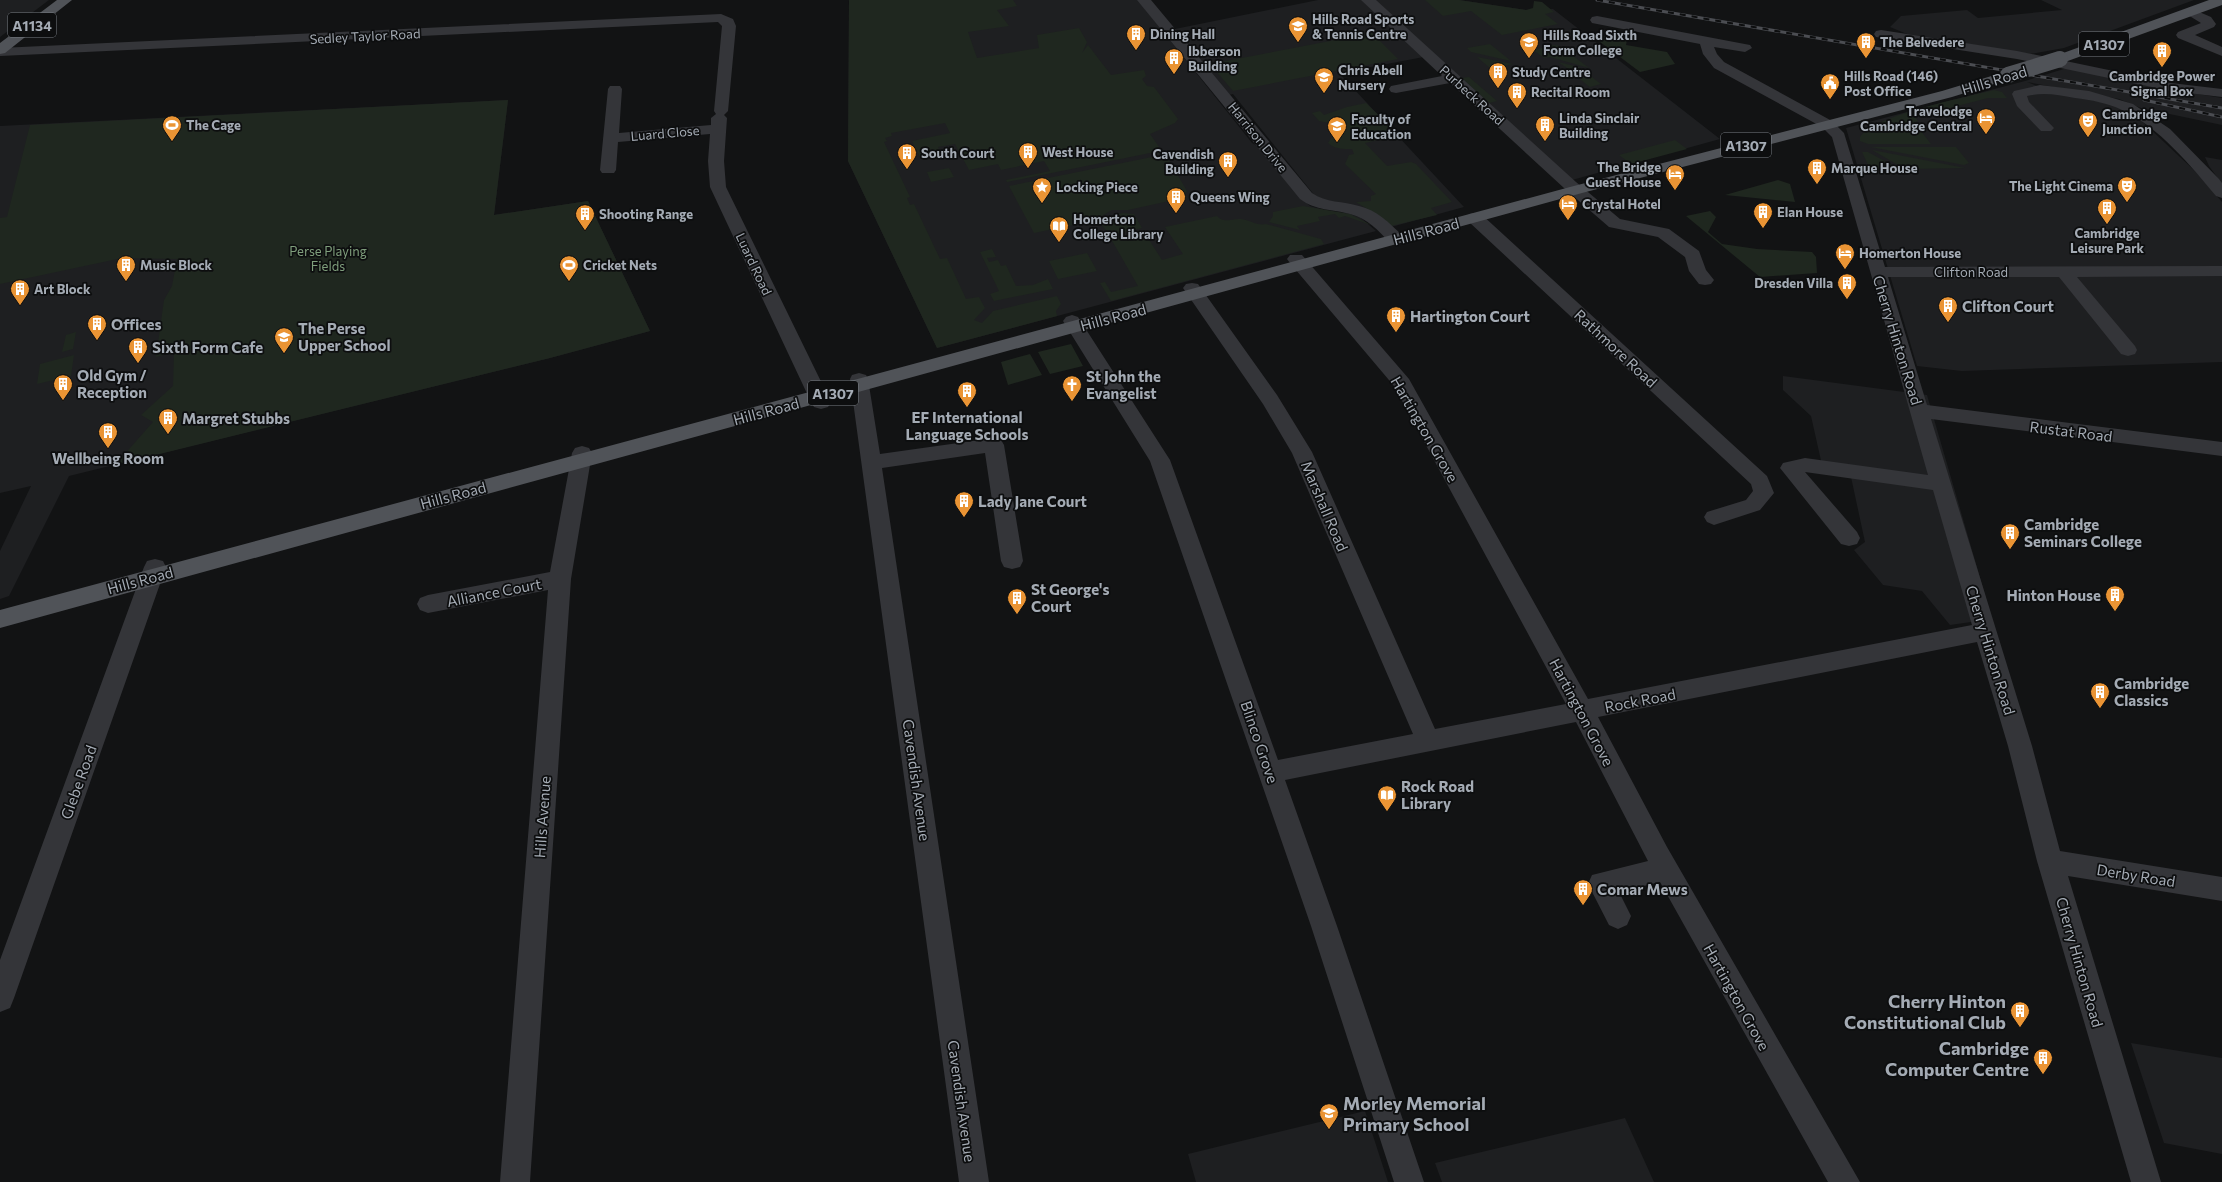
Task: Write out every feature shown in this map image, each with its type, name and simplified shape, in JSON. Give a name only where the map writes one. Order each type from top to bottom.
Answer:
[{"type":"main road","name":"A1134","points":[[0,51],[65,0]]},
{"type":"main road","name":"Hills Road","points":[[0,619],[153,572],[582,457],[820,399],[859,382],[1298,262],[1396,240],[1576,190],[1947,94],[2060,59],[2222,0]]},
{"type":"street","name":"Harrison Drive","points":[[1144,0],[1306,196],[1320,204],[1362,212],[1379,223],[1396,240]]},
{"type":"street","name":"Purbeck Road","points":[[1368,0],[1576,190],[1615,223],[1663,233],[1693,255],[1698,272],[1706,280]]},
{"type":"street","points":[[2190,12],[2206,20],[2209,24],[2183,35],[2222,52]]},
{"type":"street","name":"Sedley Taylor Road","points":[[0,51],[716,18],[725,19],[728,22]]},
{"type":"street","points":[[1598,20],[1751,47],[1741,75]]},
{"type":"street","name":"Luard Road","points":[[728,22],[716,161],[718,187],[820,399]]},
{"type":"street","points":[[1881,34],[2017,55],[2171,87],[2222,93]]},
{"type":"street","points":[[1707,40],[1709,53],[1719,65],[1741,75],[1755,85],[1827,124]]},
{"type":"street","points":[[1396,89],[1453,78]]},
{"type":"street","points":[[2046,128],[2021,102],[2019,94],[2040,88],[2120,104],[2137,111],[2158,127],[2222,193]]},
{"type":"street","name":"Luard Close","points":[[608,170],[612,138],[615,89]]},
{"type":"street","name":"Luard Close","points":[[612,138],[719,119]]},
{"type":"street","name":"Cherry Hinton Road","points":[[1827,124],[1839,136],[1878,272],[2020,746],[2050,861],[2146,1182]]},
{"type":"street","name":"Rathmore Road","points":[[1475,218],[1758,478],[1764,493],[1753,505],[1714,517]]},
{"type":"street","name":"Hartington Grove","points":[[1298,262],[1402,383],[1582,711],[1666,869],[1845,1182]]},
{"type":"street","name":"Clifton Road","points":[[1878,272],[2222,272]]},
{"type":"street","points":[[2065,273],[2128,350]]},
{"type":"street","name":"Marshall Road","points":[[1194,291],[1270,400],[1302,452],[1428,741]]},
{"type":"street","name":"Blinco Grove","points":[[1074,324],[1160,460],[1270,772],[1409,1182]]},
{"type":"street","name":"Cavendish Avenue","points":[[859,382],[872,462],[974,1182]]},
{"type":"street","name":"Rustat Road","points":[[1920,411],[2222,449]]},
{"type":"street","points":[[872,462],[994,445],[1012,560]]},
{"type":"street","name":"Hills Avenue","points":[[515,1182],[560,579],[582,457]]},
{"type":"street","points":[[1849,538],[1790,468],[1805,465],[1942,484]]},
{"type":"street","name":"Glebe Road","points":[[0,998],[153,572]]},
{"type":"street","name":"Alliance Court","points":[[428,604],[560,579]]},
{"type":"street","name":"Rock Road","points":[[1270,772],[1986,631]]},
{"type":"street","name":"Derby Road","points":[[2050,861],[2222,889]]},
{"type":"street","points":[[1618,916],[1601,884],[1666,869]]},
{"type":"shaded area","points":[[0,0],[49,0],[0,37]]},
{"type":"shaded area","points":[[849,0],[1138,0],[1252,143],[1261,148],[1297,194],[1310,206],[1327,211],[1350,214],[1361,218],[1376,231],[937,348],[848,161]]},
{"type":"shaded area","points":[[1318,0],[1368,0],[1429,56],[1339,73],[1464,207],[1391,227],[1315,196],[1233,94],[1224,96],[1170,30]]},
{"type":"shaded area","name":"Hills Road Sixth Form College","points":[[1375,0],[1459,0],[1526,10],[1553,9],[1720,139],[1572,180]]},
{"type":"shaded area","points":[[2041,0],[2194,0],[2064,48],[2030,54],[1907,34],[1890,27],[1901,16],[1967,10],[1978,18],[2062,10]]},
{"type":"shaded area","points":[[2067,68],[2143,85],[2222,98],[2222,125],[2141,108],[2119,99],[2027,82],[2047,90],[2119,106],[2131,111],[2197,173],[2222,202],[2222,362],[1962,371],[1917,366],[1846,128],[2025,81]]},
{"type":"shaded area","name":"Perse Playing Fields","points":[[508,100],[494,215],[588,201],[650,331],[550,358],[69,476],[9,596],[0,599],[0,551],[31,486],[0,493],[0,126]]},
{"type":"shaded area","points":[[2205,157],[2222,160],[2222,184],[2209,166]]},
{"type":"shaded area","points":[[1783,376],[1927,395],[1992,619],[1950,625],[1922,591],[1883,585],[1854,550],[1865,542],[1851,477],[1824,474],[1811,416],[1783,390]]},
{"type":"shaded area","points":[[2131,1043],[2222,1058],[2222,1154],[2164,1143]]},
{"type":"shaded area","name":"Morley Memorial Primary School","points":[[1365,1111],[1388,1182],[1196,1182],[1188,1154]]},
{"type":"shaded area","name":"Morley Memorial Primary School","points":[[1625,1118],[1654,1182],[1442,1182],[1435,1163]]},
{"type":"green space","points":[[849,0],[1013,0],[1017,6],[997,10],[1009,26],[968,32],[977,58],[1039,48],[1037,35],[1079,28],[1087,42],[1082,53],[1088,45],[1111,75],[1144,70],[1146,76],[1142,79],[1147,86],[1154,87],[1178,119],[1175,123],[1150,134],[1164,154],[1150,153],[1007,182],[1006,180],[1050,171],[1044,161],[1001,170],[998,164],[969,170],[955,144],[938,147],[942,155],[921,159],[912,141],[950,133],[945,123],[891,133],[892,136],[885,138],[887,141],[884,142],[910,197],[907,198],[910,205],[914,204],[940,259],[947,258],[966,299],[979,297],[985,308],[974,320],[982,323],[993,311],[1057,296],[1061,304],[1056,311],[1057,316],[937,348],[848,161]]},
{"type":"green space","points":[[1425,0],[1459,0],[1526,10],[1533,8],[1534,1],[1542,2],[1554,12],[1545,14],[1558,24],[1502,35],[1471,11],[1443,16]]},
{"type":"green space","points":[[1372,33],[1398,59],[1233,91],[1210,64]]},
{"type":"green space","points":[[1588,33],[1627,40],[1626,45],[1667,52],[1675,64],[1640,72]]},
{"type":"green space","points":[[1490,44],[1511,61],[1471,52],[1467,48]]},
{"type":"green space","points":[[1554,45],[1560,46],[1589,68],[1550,57],[1544,58],[1533,50]]},
{"type":"green space","points":[[1477,57],[1513,64],[1491,69]]},
{"type":"green space","points":[[1558,62],[1579,67],[1601,84],[1590,87],[1577,77],[1579,76]]},
{"type":"green space","points":[[1469,77],[1497,101],[1489,103],[1462,78]]},
{"type":"green space","points":[[1994,90],[2002,92],[2007,98],[1988,98],[1915,117],[1918,121],[1914,122],[1931,144],[1868,144],[1860,141],[1860,137],[1869,129],[1902,114],[1943,102]]},
{"type":"green space","name":"Perse Playing Fields","points":[[508,100],[494,215],[588,201],[650,331],[550,358],[115,465],[153,422],[141,415],[173,386],[174,352],[156,357],[164,300],[172,286],[177,259],[122,258],[0,284],[0,218],[7,217],[30,125]]},
{"type":"green space","points":[[1366,103],[1399,135],[1365,143],[1387,166],[1411,162],[1416,164],[1452,202],[1431,208],[1437,215],[1391,226],[1384,219],[1356,202],[1371,201],[1371,196],[1376,194],[1345,164],[1349,155],[1354,154],[1352,149],[1336,148],[1328,143],[1332,137],[1331,131],[1335,127],[1334,124],[1319,121],[1312,113],[1320,111],[1324,115],[1347,107]]},
{"type":"green space","points":[[1675,140],[1687,149],[1631,164],[1619,155]]},
{"type":"green space","points":[[1871,147],[1956,147],[1969,163],[1964,165]]},
{"type":"green space","points":[[1872,150],[1965,168],[1905,169]]},
{"type":"green space","points":[[1862,152],[1868,152],[1899,169],[1870,169]]},
{"type":"green space","points":[[1152,157],[1167,157],[1187,191],[1183,198],[1128,210],[1112,210],[1093,221],[1034,233],[1009,186]]},
{"type":"green space","points":[[949,168],[954,177],[931,182],[927,172]]},
{"type":"green space","points":[[1778,180],[1790,184],[1795,202],[1725,195]]},
{"type":"green space","points":[[1303,206],[1350,214],[1371,225],[1345,216],[1339,218],[1335,214],[1318,217],[1320,221],[1297,226],[1300,230],[1269,222],[1273,216],[1273,212]]},
{"type":"green space","points":[[1710,211],[1716,217],[1708,232],[1722,244],[1757,249],[1812,252],[1816,257],[1817,273],[1760,277],[1686,216]]},
{"type":"green space","points":[[1123,213],[1134,214],[1142,228],[1110,235],[1100,223],[1114,215]]},
{"type":"green space","points":[[1217,216],[1222,220],[1241,219],[1266,224],[1321,239],[1324,244],[1111,301],[1100,283],[1105,282],[1111,292],[1138,286],[1111,239],[1144,232],[1162,260],[1183,254],[1165,227]]},
{"type":"green space","points":[[992,249],[996,257],[987,258],[989,262],[998,260],[1001,266],[1006,265],[1016,286],[1033,285],[1048,279],[1053,289],[994,301],[990,294],[999,291],[980,252]]},
{"type":"green space","points":[[1087,253],[1097,271],[1058,279],[1049,261]]},
{"type":"green space","points":[[76,332],[73,349],[62,352],[66,335]]},
{"type":"green space","points":[[1071,344],[1083,366],[1050,374],[1038,352]]},
{"type":"green space","points":[[1030,354],[1042,375],[1008,385],[1001,362]]},
{"type":"green space","points":[[74,355],[71,376],[37,384],[40,364]]},
{"type":"railway","points":[[1597,0],[2222,108]]},
{"type":"railway","points":[[2144,100],[2222,117]]},
{"type":"place","name":"Hills Road Sports & Tennis Centre","points":[[1298,43]]},
{"type":"place","name":"Dining Hall","points":[[1136,51]]},
{"type":"place","name":"Hills Road Sixth Form College","points":[[1529,59]]},
{"type":"place","name":"The Belvedere","points":[[1866,59]]},
{"type":"place","name":"Cambridge Power Signal Box","points":[[2162,68]]},
{"type":"place","name":"Ibberson Building","points":[[1174,75]]},
{"type":"place","name":"Study Centre","points":[[1498,89]]},
{"type":"place","name":"Chris Abell Nursery","points":[[1324,94]]},
{"type":"place","name":"Hills Road (146) Post Office","points":[[1830,100]]},
{"type":"place","name":"Recital Room","points":[[1517,109]]},
{"type":"place","name":"Travelodge Cambridge Central","points":[[1986,135]]},
{"type":"place","name":"Cambridge Junction","points":[[2088,138]]},
{"type":"place","name":"The Cage","points":[[172,142]]},
{"type":"place","name":"Linda Sinclair Building","points":[[1545,142]]},
{"type":"place","name":"Faculty of Education","points":[[1337,143]]},
{"type":"place","name":"West House","points":[[1028,169]]},
{"type":"place","name":"South Court","points":[[907,170]]},
{"type":"place","name":"Cavendish Building","points":[[1228,178]]},
{"type":"place","name":"Marque House","points":[[1817,185]]},
{"type":"place","name":"The Bridge Guest House","points":[[1675,191]]},
{"type":"place","name":"The Light Cinema","points":[[2127,203]]},
{"type":"place","name":"Locking Piece","points":[[1042,204]]},
{"type":"place","name":"Queens Wing","points":[[1176,214]]},
{"type":"place","name":"Crystal Hotel","points":[[1568,221]]},
{"type":"place","name":"Cambridge Leisure Park","points":[[2107,225]]},
{"type":"place","name":"Elan House","points":[[1763,229]]},
{"type":"place","name":"Shooting Range","points":[[585,231]]},
{"type":"place","name":"Homerton College Library","points":[[1059,243]]},
{"type":"place","name":"Homerton House","points":[[1845,270]]},
{"type":"place","name":"Music Block","points":[[126,282]]},
{"type":"place","name":"Cricket Nets","points":[[569,282]]},
{"type":"place","name":"Dresden Villa","points":[[1847,300]]},
{"type":"place","name":"Art Block","points":[[20,306]]},
{"type":"place","name":"Clifton Court","points":[[1948,323]]},
{"type":"place","name":"Hartington Court","points":[[1396,333]]},
{"type":"place","name":"Offices","points":[[97,341]]},
{"type":"place","name":"The Perse Upper School","points":[[284,354]]},
{"type":"place","name":"Sixth Form Cafe","points":[[138,364]]},
{"type":"place","name":"Old Gym / Reception","points":[[63,401]]},
{"type":"place","name":"St John the Evangelist","points":[[1072,402]]},
{"type":"place","name":"EF International Language Schools","points":[[967,408]]},
{"type":"place","name":"Margret Stubbs","points":[[168,435]]},
{"type":"place","name":"Wellbeing Room","points":[[108,449]]},
{"type":"place","name":"Lady Jane Court","points":[[964,518]]},
{"type":"place","name":"Cambridge Seminars College","points":[[2010,550]]},
{"type":"place","name":"Hinton House","points":[[2115,612]]},
{"type":"place","name":"St George's Court","points":[[1017,615]]},
{"type":"place","name":"Cambridge Classics","points":[[2100,709]]},
{"type":"place","name":"Rock Road Library","points":[[1387,812]]},
{"type":"place","name":"Comar Mews","points":[[1583,906]]},
{"type":"place","name":"Cherry Hinton Constitutional Club","points":[[2020,1028]]},
{"type":"place","name":"Cambridge Computer Centre","points":[[2043,1075]]},
{"type":"place","name":"Morley Memorial Primary School","points":[[1329,1130]]}]
